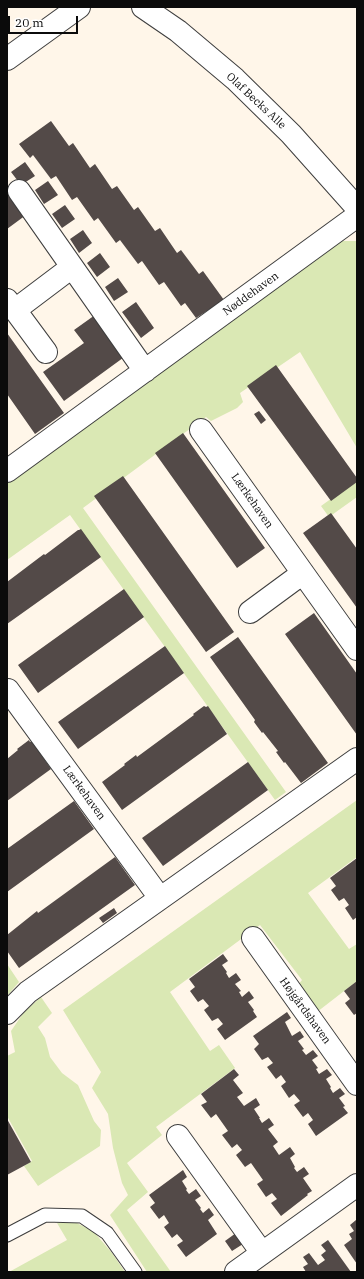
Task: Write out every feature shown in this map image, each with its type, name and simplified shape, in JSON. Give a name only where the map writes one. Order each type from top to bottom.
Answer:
[{"type":"street","points":[[7,59],[79,7]]},
{"type":"street","name":"Olaf Becks Alle","points":[[143,7],[178,31],[234,80],[291,134],[357,208]]},
{"type":"street","points":[[19,191],[145,371]]},
{"type":"street","name":"Nøddehaven","points":[[7,471],[357,216]]},
{"type":"street","points":[[46,352],[11,305],[72,267]]},
{"type":"street","name":"Lærkehaven","points":[[201,430],[357,649]]},
{"type":"street","points":[[250,612],[303,573]]},
{"type":"street","name":"Lærkehaven","points":[[7,691],[8,690],[160,898]]},
{"type":"street","points":[[7,1013],[28,992],[357,759]]},
{"type":"street","name":"Højgårdshaven","points":[[253,938],[357,1084]]},
{"type":"street","points":[[178,1136],[262,1253]]},
{"type":"street","points":[[236,1272],[357,1185]]},
{"type":"lane","points":[[7,1235],[45,1215],[82,1216],[107,1233],[135,1272]]},
{"type":"green space","points":[[341,241],[357,241],[357,448],[300,352],[240,393],[243,402],[237,408],[211,421],[206,417],[83,508],[286,792],[275,800],[70,515],[7,560],[7,482]]},
{"type":"green space","points":[[357,480],[357,497],[329,517],[321,506]]},
{"type":"green space","points":[[357,800],[357,857],[308,893],[349,949],[357,944],[357,981],[317,1012],[298,985],[302,980],[260,925],[170,992],[210,1051],[219,1045],[235,1068],[156,1127],[162,1135],[127,1163],[148,1192],[127,1210],[171,1272],[147,1272],[110,1215],[128,1195],[122,1183],[113,1148],[108,1114],[92,1088],[101,1072],[63,1010]]},
{"type":"green space","points":[[7,964],[19,982],[7,996]]},
{"type":"green space","points":[[41,997],[52,1013],[38,1027],[45,1038],[50,1057],[62,1073],[78,1085],[94,1121],[101,1130],[100,1146],[38,1186],[24,1166],[32,1161],[7,1116],[7,1056],[15,1052],[11,1031],[24,1012]]},
{"type":"green space","points":[[57,1223],[77,1223],[94,1232],[112,1253],[125,1272],[9,1272],[67,1240]]},
{"type":"building","points":[[51,121],[69,146],[73,143],[90,168],[95,164],[112,189],[117,186],[134,210],[138,207],[155,231],[160,228],[177,253],[181,250],[199,274],[203,271],[224,300],[196,318],[185,303],[181,306],[164,282],[159,285],[142,261],[138,264],[120,240],[116,243],[98,218],[94,221],[77,197],[72,200],[56,176],[51,179],[33,155],[30,158],[19,144]]},
{"type":"building","points":[[25,162],[35,176],[21,185],[11,172]]},
{"type":"building","points":[[48,181],[58,195],[44,204],[35,190]]},
{"type":"building","points":[[7,188],[26,215],[7,229]]},
{"type":"building","points":[[65,205],[75,219],[62,228],[52,214]]},
{"type":"building","points":[[83,230],[92,243],[79,253],[70,239]]},
{"type":"building","points":[[100,253],[110,267],[97,277],[87,263]]},
{"type":"building","points":[[118,278],[128,292],[114,301],[105,287]]},
{"type":"building","points":[[136,302],[154,328],[141,338],[122,312]]},
{"type":"building","points":[[95,315],[127,355],[64,401],[43,372],[84,343],[74,330]]},
{"type":"building","points":[[7,333],[64,413],[35,434],[7,394]]},
{"type":"building","points":[[276,365],[357,478],[357,482],[331,501],[247,386]]},
{"type":"building","points":[[259,411],[266,420],[261,424],[254,414]]},
{"type":"building","points":[[183,433],[265,548],[237,568],[155,453]]},
{"type":"building","points":[[123,476],[234,632],[206,652],[94,496]]},
{"type":"building","points":[[331,513],[357,549],[357,608],[303,533]]},
{"type":"building","points":[[81,529],[101,557],[7,624],[7,582],[44,554],[45,555]]},
{"type":"building","points":[[124,589],[144,617],[38,693],[18,665]]},
{"type":"building","points":[[314,613],[357,674],[357,735],[285,634]]},
{"type":"building","points":[[238,637],[328,763],[301,783],[276,752],[278,751],[254,722],[255,720],[210,657]]},
{"type":"building","points":[[165,646],[184,673],[78,749],[58,722]]},
{"type":"building","points":[[204,706],[208,706],[227,734],[122,810],[102,782],[136,755],[137,757]]},
{"type":"building","points":[[29,740],[30,742],[32,741],[51,769],[7,801],[7,759]]},
{"type":"building","points":[[248,762],[268,790],[163,866],[142,838]]},
{"type":"building","points":[[74,801],[94,829],[7,892],[7,849]]},
{"type":"building","points":[[115,857],[135,885],[19,968],[7,951],[7,935],[37,911],[38,913]]},
{"type":"building","points":[[357,858],[357,917],[353,920],[345,908],[349,905],[344,898],[339,901],[331,890],[336,886],[330,878]]},
{"type":"building","points":[[114,908],[117,913],[103,923],[99,918]]},
{"type":"building","points":[[223,954],[228,961],[222,965],[229,978],[236,973],[241,980],[235,984],[241,991],[239,992],[242,997],[249,991],[254,998],[248,1002],[257,1017],[225,1040],[217,1029],[223,1024],[218,1018],[212,1021],[204,1010],[209,1006],[203,999],[198,1002],[190,991],[195,987],[189,979]]},
{"type":"building","points":[[357,981],[357,1013],[354,1015],[345,1003],[350,999],[344,991]]},
{"type":"building","points":[[287,1012],[291,1018],[285,1022],[292,1036],[300,1031],[304,1037],[298,1041],[304,1049],[302,1050],[306,1055],[313,1050],[318,1056],[312,1060],[318,1068],[316,1069],[319,1074],[327,1069],[332,1075],[326,1079],[333,1093],[340,1088],[345,1094],[339,1098],[345,1106],[343,1107],[348,1113],[316,1136],[308,1124],[313,1120],[308,1113],[303,1117],[294,1105],[300,1101],[294,1094],[289,1098],[281,1086],[286,1082],[281,1075],[276,1079],[267,1067],[273,1063],[268,1057],[262,1060],[254,1049],[259,1044],[253,1036]]},
{"type":"building","points":[[234,1069],[239,1075],[233,1080],[243,1093],[237,1097],[244,1106],[256,1098],[260,1105],[254,1109],[262,1123],[269,1118],[274,1125],[268,1129],[278,1142],[273,1146],[279,1155],[290,1147],[295,1154],[290,1158],[295,1167],[294,1168],[297,1172],[304,1167],[309,1174],[303,1178],[312,1191],[281,1216],[271,1203],[277,1199],[272,1193],[266,1197],[257,1184],[263,1180],[251,1163],[245,1167],[236,1155],[242,1150],[237,1144],[232,1148],[222,1135],[228,1131],[216,1114],[211,1118],[201,1105],[207,1102],[201,1094]]},
{"type":"building","points":[[7,1119],[31,1162],[7,1175]]},
{"type":"building","points":[[183,1170],[187,1177],[182,1181],[187,1189],[186,1190],[189,1194],[196,1189],[201,1196],[195,1200],[203,1213],[209,1208],[214,1215],[208,1220],[217,1234],[186,1257],[177,1245],[183,1241],[177,1234],[172,1238],[164,1227],[169,1223],[164,1215],[159,1219],[150,1207],[155,1203],[149,1195]]},
{"type":"building","points":[[356,1220],[357,1264],[344,1245],[352,1239],[349,1234],[354,1231],[350,1225]]},
{"type":"building","points":[[236,1233],[243,1244],[232,1251],[225,1241]]},
{"type":"building","points":[[328,1240],[351,1272],[306,1272],[303,1267],[308,1264],[303,1257],[309,1253],[318,1265],[325,1260],[321,1255],[326,1251],[321,1245]]}]
